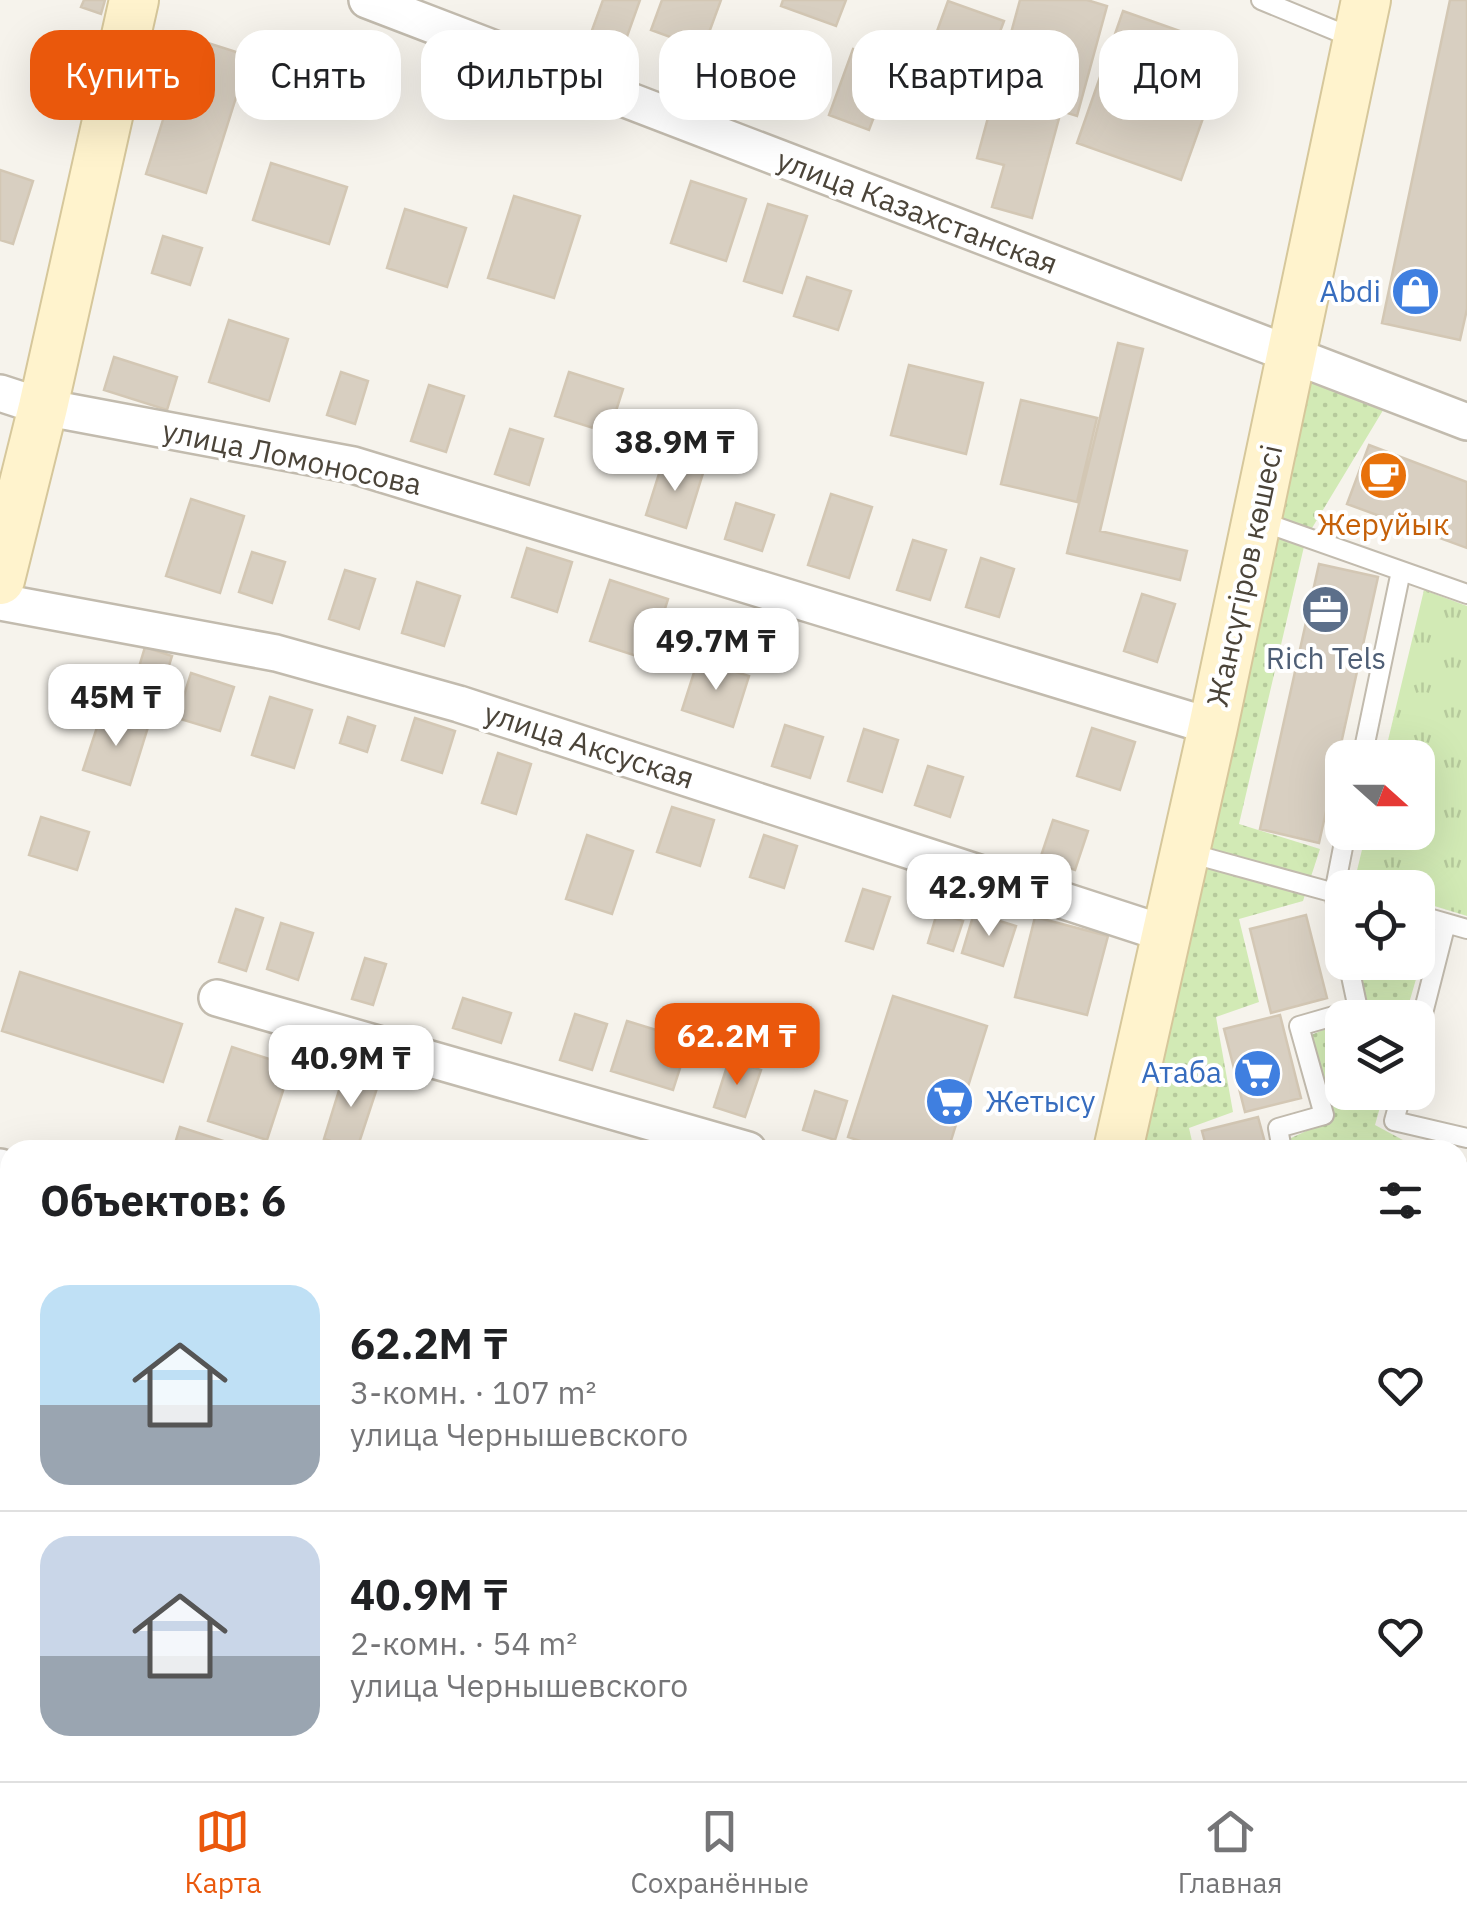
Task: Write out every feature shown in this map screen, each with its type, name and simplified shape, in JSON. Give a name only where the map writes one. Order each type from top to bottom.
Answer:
[{"type":"main road","points":[[0,580],[22,400],[134,0]]},
{"type":"main road","name":"Жансүгіров көшесі","points":[[1120,1140],[1213,727],[1362,20]]},
{"type":"street","name":"улица Казахстанская","points":[[367,0],[1467,422]]},
{"type":"street","name":"улица Ломоносова","points":[[22,400],[353,464],[1213,727]]},
{"type":"street","name":"улица Аксуская","points":[[0,602],[276,654],[441,699],[1166,934]]},
{"type":"street","points":[[217,998],[713,1140]]},
{"type":"lane","points":[[1262,0],[1362,20]]},
{"type":"lane","points":[[1256,520],[1467,594]]},
{"type":"lane","points":[[1366,740],[1401,570]]},
{"type":"lane","points":[[1185,852],[1325,890]]},
{"type":"lane","points":[[1435,920],[1467,929]]},
{"type":"lane","points":[[1426,1000],[1446,923]]},
{"type":"lane","points":[[1280,1140],[1278,1128],[1324,1115],[1299,1026],[1358,1009],[1352,980]]},
{"type":"lane","points":[[1397,1110],[1394,1121],[1467,1138]]},
{"type":"green space","points":[[1302,372],[1385,407],[1306,538],[1239,824],[1320,849],[1303,901],[1239,919],[1259,1002],[1216,1017],[1233,1112],[1189,1128],[1192,1140],[1132,1140]]},
{"type":"green space","points":[[1424,590],[1467,606],[1467,916],[1435,906],[1435,870],[1357,870],[1362,850],[1435,850],[1435,740],[1388,740]]},
{"type":"green space","points":[[1360,980],[1416,980],[1410,1000],[1363,1000]]},
{"type":"green space","points":[[1325,1029],[1325,1091],[1311,1035]]},
{"type":"green space","points":[[1330,1110],[1379,1110],[1375,1125],[1403,1140],[1289,1140],[1332,1119]]},
{"type":"building","points":[[84,0],[105,0],[101,14],[81,7]]},
{"type":"building","points":[[603,0],[640,0],[629,30],[592,30]]},
{"type":"building","points":[[662,0],[721,0],[710,30],[651,30]]},
{"type":"building","points":[[783,0],[846,0],[836,26],[781,6]]},
{"type":"building","points":[[1020,0],[1087,0],[1107,6],[1079,109],[1079,30],[1012,30]]},
{"type":"building","points":[[1450,0],[1467,0],[1467,309],[1460,340],[1382,323]]},
{"type":"building","points":[[948,1],[1004,21],[1001,30],[937,30]]},
{"type":"building","points":[[1123,11],[1177,30],[1116,30]]},
{"type":"building","points":[[215,45],[235,52],[235,101],[206,193],[146,174],[163,120],[215,120]]},
{"type":"building","points":[[852,52],[852,120],[873,120],[869,130],[832,116]]},
{"type":"building","points":[[1099,80],[1099,120],[1202,120],[1181,180],[1077,143]]},
{"type":"building","points":[[987,120],[1059,120],[1032,218],[992,207],[1004,165],[977,158]]},
{"type":"building","points":[[271,163],[347,187],[329,244],[253,220]]},
{"type":"building","points":[[0,170],[33,181],[13,244],[0,240]]},
{"type":"building","points":[[691,181],[746,199],[726,261],[671,243]]},
{"type":"building","points":[[514,196],[580,216],[554,298],[488,278]]},
{"type":"building","points":[[768,204],[807,216],[782,293],[744,281]]},
{"type":"building","points":[[405,209],[466,228],[447,287],[387,268]]},
{"type":"building","points":[[163,236],[202,248],[190,285],[152,273]]},
{"type":"building","points":[[807,277],[851,291],[838,330],[794,316]]},
{"type":"building","points":[[229,320],[288,339],[269,401],[209,382]]},
{"type":"building","points":[[1118,343],[1143,349],[1100,531],[1187,551],[1180,580],[1067,553]]},
{"type":"building","points":[[114,357],[177,377],[167,410],[104,390]]},
{"type":"building","points":[[909,365],[983,383],[966,454],[891,435]]},
{"type":"building","points":[[341,372],[368,381],[355,424],[327,415]]},
{"type":"building","points":[[569,372],[623,389],[609,433],[555,416]]},
{"type":"building","points":[[429,385],[464,396],[446,452],[411,441]]},
{"type":"building","points":[[1021,400],[1097,418],[1077,502],[1001,484]]},
{"type":"building","points":[[510,429],[543,439],[529,485],[495,474]]},
{"type":"building","points":[[1369,445],[1467,482],[1467,548],[1347,504]]},
{"type":"building","points":[[663,461],[703,473],[686,528],[646,515]]},
{"type":"building","points":[[831,494],[872,507],[849,578],[808,565]]},
{"type":"building","points":[[191,499],[244,516],[220,593],[166,576]]},
{"type":"building","points":[[736,503],[774,515],[762,551],[725,539]]},
{"type":"building","points":[[913,540],[946,550],[930,600],[897,590]]},
{"type":"building","points":[[527,548],[572,562],[557,612],[512,597]]},
{"type":"building","points":[[252,552],[285,562],[272,603],[239,592]]},
{"type":"building","points":[[981,558],[1014,569],[999,617],[966,607]]},
{"type":"building","points":[[1319,564],[1378,577],[1342,740],[1325,740],[1325,816],[1319,843],[1260,829]]},
{"type":"building","points":[[345,570],[375,579],[359,629],[329,619]]},
{"type":"building","points":[[610,580],[668,599],[649,660],[590,641]]},
{"type":"building","points":[[417,582],[460,596],[444,646],[402,633]]},
{"type":"building","points":[[1142,594],[1175,604],[1157,662],[1124,651]]},
{"type":"building","points":[[145,647],[172,656],[156,706],[130,697]]},
{"type":"building","points":[[698,660],[749,676],[733,727],[682,710]]},
{"type":"building","points":[[191,673],[234,687],[220,731],[177,718]]},
{"type":"building","points":[[270,697],[312,710],[294,768],[252,755]]},
{"type":"building","points":[[102,712],[148,727],[130,785],[83,770]]},
{"type":"building","points":[[348,717],[375,726],[367,752],[340,743]]},
{"type":"building","points":[[415,718],[455,731],[442,773],[402,760]]},
{"type":"building","points":[[785,725],[823,737],[810,778],[772,766]]},
{"type":"building","points":[[1092,728],[1135,742],[1120,790],[1077,776]]},
{"type":"building","points":[[864,729],[898,740],[882,792],[848,781]]},
{"type":"building","points":[[498,753],[531,764],[516,814],[482,803]]},
{"type":"building","points":[[928,766],[963,777],[950,817],[915,805]]},
{"type":"building","points":[[672,807],[714,820],[700,866],[657,852]]},
{"type":"building","points":[[41,817],[89,832],[77,870],[29,855]]},
{"type":"building","points":[[1053,820],[1088,831],[1075,870],[1040,859]]},
{"type":"building","points":[[587,835],[633,851],[612,914],[566,899]]},
{"type":"building","points":[[764,835],[797,846],[784,888],[750,877]]},
{"type":"building","points":[[863,889],[890,897],[873,949],[846,941]]},
{"type":"building","points":[[236,909],[263,918],[246,971],[219,962]]},
{"type":"building","points":[[937,913],[963,921],[953,951],[928,943]]},
{"type":"building","points":[[974,913],[1016,926],[1003,966],[962,953]]},
{"type":"building","points":[[1306,915],[1327,998],[1271,1013],[1250,929]]},
{"type":"building","points":[[1035,917],[1108,936],[1087,1015],[1015,997]]},
{"type":"building","points":[[281,923],[313,933],[298,980],[267,969]]},
{"type":"building","points":[[365,958],[386,964],[373,1005],[352,999]]},
{"type":"building","points":[[20,972],[182,1024],[163,1082],[2,1031]]},
{"type":"building","points":[[893,996],[987,1026],[951,1140],[848,1137]]},
{"type":"building","points":[[463,998],[511,1013],[501,1043],[453,1028]]},
{"type":"building","points":[[575,1014],[607,1024],[592,1070],[560,1060]]},
{"type":"building","points":[[1280,1015],[1301,1098],[1245,1112],[1224,1029]]},
{"type":"building","points":[[627,1021],[689,1040],[673,1090],[611,1071]]},
{"type":"building","points":[[232,1047],[291,1066],[267,1140],[208,1121]]},
{"type":"building","points":[[729,1060],[761,1070],[745,1117],[714,1107]]},
{"type":"building","points":[[345,1071],[379,1082],[360,1140],[324,1139]]},
{"type":"building","points":[[815,1091],[847,1101],[835,1140],[803,1130]]},
{"type":"building","points":[[1258,1117],[1264,1140],[1204,1140],[1202,1131]]},
{"type":"building","points":[[180,1127],[220,1140],[176,1140]]},
{"type":"place","name":"Abdi","points":[[1416,292]]},
{"type":"place","name":"Жеруйык","points":[[1383,476]]},
{"type":"place","name":"Rich Tels","points":[[1326,610]]},
{"type":"place","name":"Атаба","points":[[1257,1073]]},
{"type":"place","name":"Жетысу","points":[[950,1102]]}]
